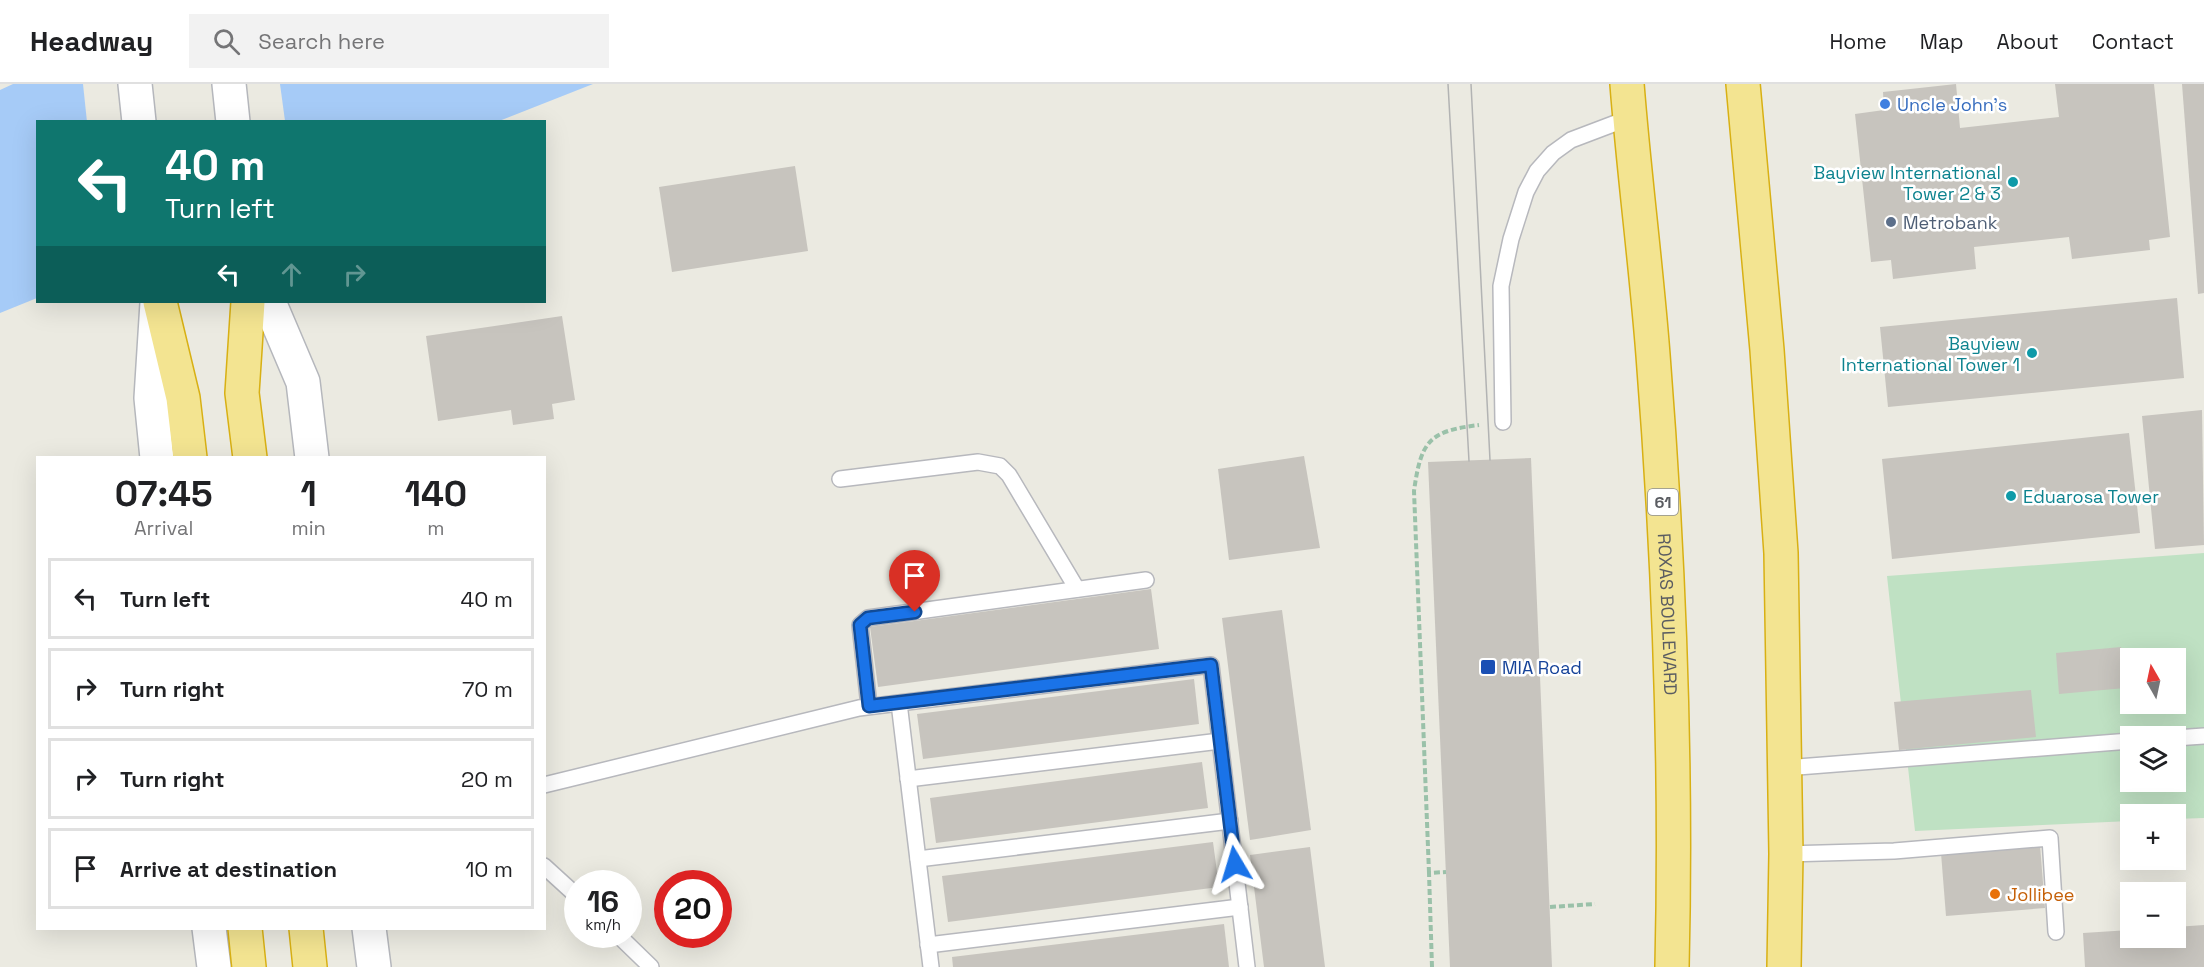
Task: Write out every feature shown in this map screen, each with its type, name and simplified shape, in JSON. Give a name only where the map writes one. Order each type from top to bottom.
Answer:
[{"type":"highway","name":"ROXAS BOULEVARD","points":[[1627,84],[1653,353],[1667,561],[1673,765],[1672,967]]},
{"type":"highway","points":[[1743,84],[1767,350],[1781,553],[1786,854],[1784,967]]},
{"type":"highway","points":[[158,303],[183,398],[190,456]]},
{"type":"highway","points":[[248,303],[242,393],[250,456]]},
{"type":"highway","points":[[1649,967],[1673,922]]},
{"type":"highway","points":[[245,930],[249,967]]},
{"type":"highway","points":[[306,930],[310,967]]},
{"type":"highway","points":[[1786,931],[1800,967]]},
{"type":"main road","points":[[135,84],[139,120]]},
{"type":"main road","points":[[229,84],[233,120]]},
{"type":"main road","points":[[157,456],[151,398],[158,303]]},
{"type":"main road","points":[[269,303],[303,381],[312,456]]},
{"type":"main road","points":[[209,930],[213,967]]},
{"type":"main road","points":[[369,930],[374,967]]},
{"type":"lane","points":[[1503,422],[1501,286],[1511,239],[1526,192],[1537,171],[1571,140],[1629,118]]},
{"type":"lane","points":[[840,479],[978,462],[1000,466],[1009,475],[1077,589]]},
{"type":"lane","points":[[869,706],[860,625],[868,618],[1146,580]]},
{"type":"lane","points":[[546,785],[869,706],[1211,665],[1247,967]]},
{"type":"lane","points":[[899,703],[931,967]]},
{"type":"lane","points":[[2186,737],[2204,736]]},
{"type":"lane","points":[[908,779],[1220,741]]},
{"type":"lane","points":[[1785,768],[2120,742]]},
{"type":"lane","points":[[918,859],[1230,821]]},
{"type":"lane","points":[[1786,854],[1894,851],[2050,838],[2056,932]]},
{"type":"lane","points":[[546,868],[564,884]]},
{"type":"lane","points":[[928,945],[1240,907]]},
{"type":"lane","points":[[631,948],[651,967]]},
{"type":"path","points":[[1432,967],[1414,490],[1418,460],[1424,448],[1443,433],[1454,428],[1503,422]]},
{"type":"path","points":[[1429,873],[1446,872]]},
{"type":"path","points":[[1550,907],[1595,904]]},
{"type":"green space","points":[[2204,553],[2204,818],[2186,819],[2186,804],[2120,804],[2120,821],[1915,831],[1887,576]]},
{"type":"water","points":[[13,84],[593,84],[502,120],[36,120],[36,298],[0,313],[0,90]]},
{"type":"pier","points":[[83,84],[280,84],[285,120],[87,120]]},
{"type":"building","name":"Bayview International Tower 2 & 3","points":[[1956,84],[1960,128],[2059,117],[2055,84],[2154,84],[2170,237],[2149,240],[2150,250],[2072,259],[2069,237],[1974,247],[1976,269],[1893,279],[1891,260],[1871,262],[1855,114],[1884,110],[1883,92]]},
{"type":"building","points":[[2182,84],[2204,84],[2204,293],[2198,294]]},
{"type":"building","points":[[795,166],[808,251],[672,272],[659,187]]},
{"type":"building","name":"Bayview International Tower 1","points":[[2177,298],[2184,378],[1888,407],[1880,327]]},
{"type":"building","points":[[562,316],[575,400],[552,404],[554,419],[513,425],[511,410],[438,421],[426,336]]},
{"type":"building","points":[[2202,410],[2204,545],[2155,549],[2142,416]]},
{"type":"building","name":"Eduarosa Tower","points":[[2129,433],[2140,533],[1892,559],[1882,459]]},
{"type":"building","points":[[1304,456],[1320,548],[1229,560],[1218,469]]},
{"type":"building","name":"MIA Road","points":[[1531,458],[1552,967],[1450,967],[1428,462]]},
{"type":"building","points":[[1151,589],[1159,649],[878,687],[870,627]]},
{"type":"building","points":[[1282,610],[1311,830],[1250,840],[1222,618]]},
{"type":"building","points":[[2121,647],[2120,688],[2059,694],[2056,653]]},
{"type":"building","points":[[1194,679],[1199,724],[923,759],[917,714]]},
{"type":"building","points":[[2031,690],[2036,737],[1899,750],[1894,702]]},
{"type":"building","points":[[1202,762],[1208,808],[936,843],[930,798]]},
{"type":"building","points":[[1213,842],[1219,887],[948,922],[942,876]]},
{"type":"building","points":[[2040,845],[2045,908],[1946,916],[1941,853]]},
{"type":"building","points":[[1310,847],[1325,967],[1264,967],[1250,855]]},
{"type":"building","points":[[1224,924],[1229,967],[953,967],[952,957]]},
{"type":"building","points":[[2204,925],[2204,967],[2085,967],[2083,933],[2120,931],[2120,948],[2186,948],[2186,926]]},
{"type":"tram line","points":[[1448,84],[1469,461]]},
{"type":"tram line","points":[[1471,84],[1490,460]]},
{"type":"place","name":"Uncle John's","points":[[1885,104]]},
{"type":"place","name":"Bayview International Tower 2 & 3","points":[[2013,182]]},
{"type":"place","name":"Metrobank","points":[[1891,222]]},
{"type":"place","name":"Bayview International Tower 1","points":[[2032,353]]},
{"type":"place","name":"Eduarosa Tower","points":[[2011,496]]},
{"type":"place","name":"MIA Road","points":[[1488,667]]},
{"type":"place","name":"Jollibee","points":[[1995,894]]},
{"type":"route","points":[[915,612],[868,618],[860,625],[869,706],[1211,665],[1235,864]]}]
